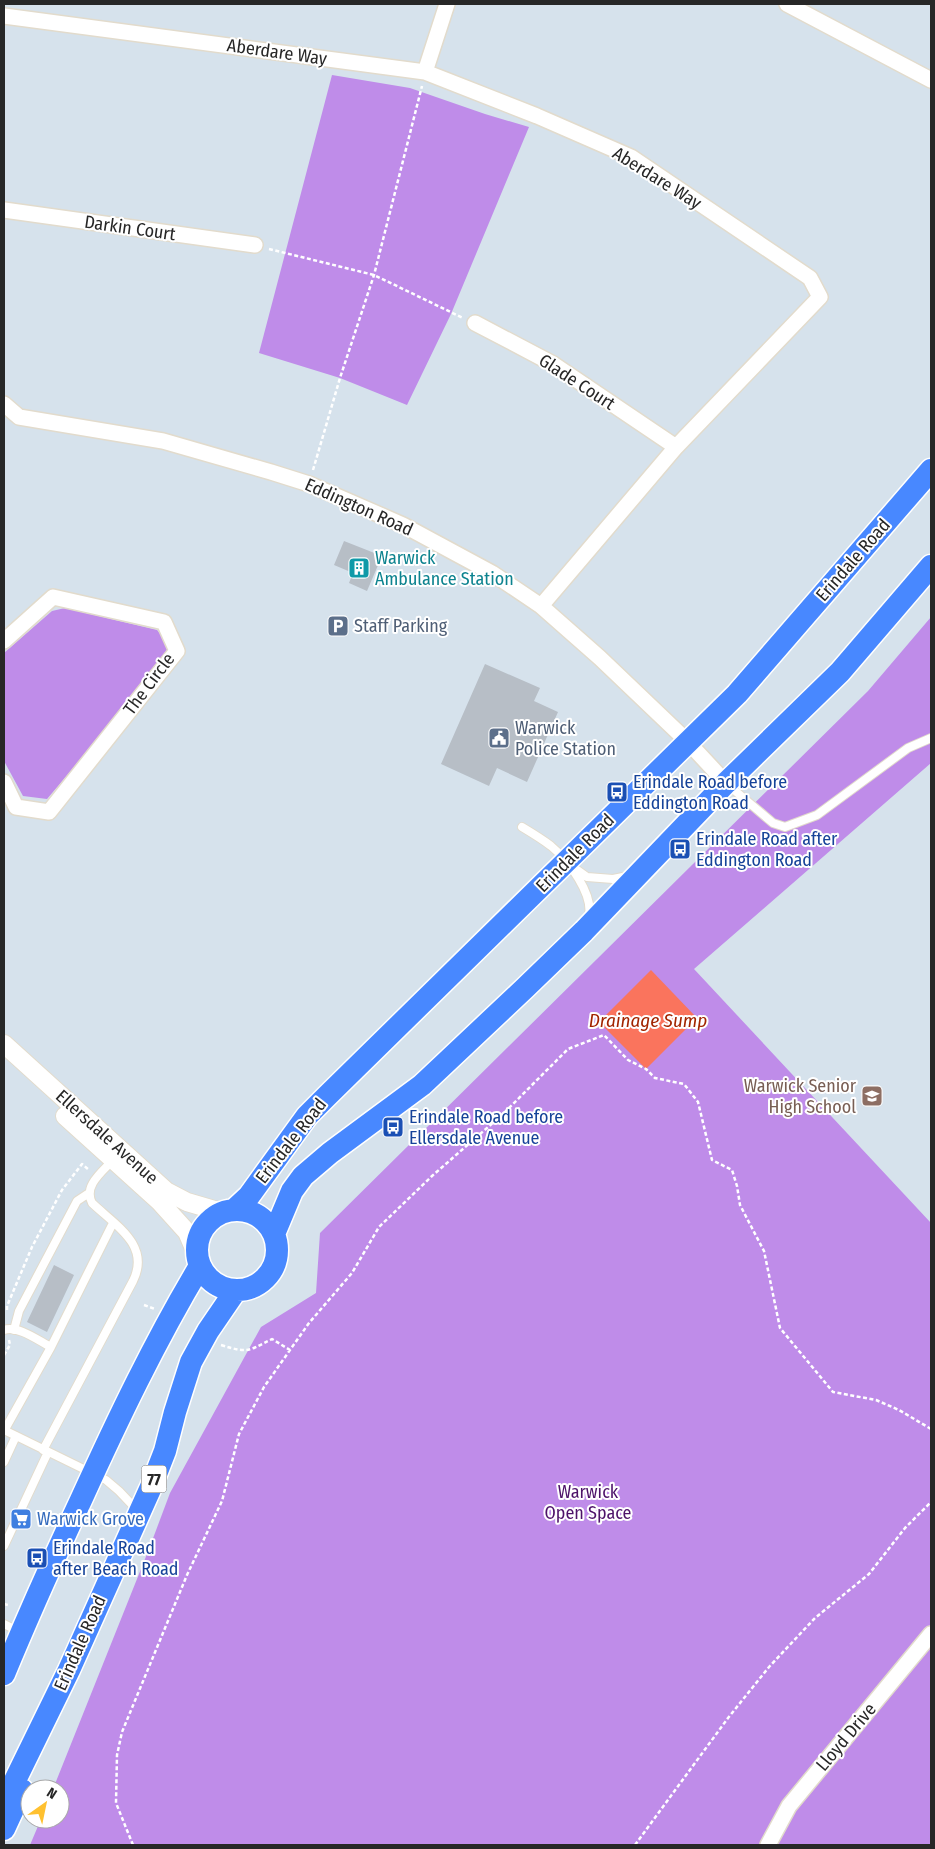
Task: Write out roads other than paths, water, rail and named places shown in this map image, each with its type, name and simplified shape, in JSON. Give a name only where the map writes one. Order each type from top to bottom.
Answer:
[{"type":"main road","name":"Erindale Road","points":[[4,1674],[12,1628],[93,1474],[133,1388],[180,1299],[198,1260],[197,1240],[202,1228],[210,1219],[228,1211],[249,1196],[307,1116],[737,694],[931,470]]},
{"type":"main road","name":"Erindale Road","points":[[4,1803],[69,1670],[140,1513],[165,1451],[191,1362],[208,1331],[236,1290],[249,1288],[261,1282],[270,1272],[276,1260],[277,1247],[274,1234],[292,1191],[303,1176],[330,1153],[422,1085],[584,931],[726,783],[840,672],[931,566]]},
{"type":"main road","points":[[228,1211],[247,1211],[258,1216],[268,1224],[274,1234]]},
{"type":"main road","points":[[198,1260],[209,1279],[222,1287],[236,1290]]},
{"type":"main road","points":[[4,1829],[37,1760],[44,1718]]},
{"type":"street","points":[[425,72],[447,4]]},
{"type":"street","points":[[787,4],[931,80]]},
{"type":"street","name":"Aberdare Way","points":[[4,16],[425,72],[537,116],[631,157],[810,278],[820,297],[676,447],[541,606]]},
{"type":"street","name":"Darkin Court","points":[[4,210],[255,245]]},
{"type":"street","name":"Glade Court","points":[[475,323],[553,364],[676,447]]},
{"type":"street","name":"Eddington Road","points":[[4,404],[19,417],[162,441],[309,484],[404,525],[492,573],[541,606],[600,658],[687,742],[726,783]]},
{"type":"street","name":"The Circle","points":[[4,641],[53,596],[164,622],[177,651],[50,812],[16,807],[4,782]]},
{"type":"street","name":"Ellersdale Avenue","points":[[4,1044],[166,1191],[187,1202],[228,1211]]},
{"type":"street","name":"Ellersdale Avenue","points":[[4,1060],[113,1160],[160,1200],[187,1232],[198,1260]]},
{"type":"street","name":"Lloyd Drive","points":[[768,1845],[789,1806],[931,1634]]},
{"type":"lane","points":[[726,783],[773,823],[785,828],[817,815],[908,748],[931,738]]},
{"type":"lane","points":[[522,827],[551,846],[581,882],[588,898],[590,915],[584,931]]},
{"type":"lane","points":[[566,862],[586,877],[613,880],[638,874]]},
{"type":"lane","points":[[4,1546],[46,1451],[137,1274],[139,1259],[136,1247],[92,1203],[89,1193],[90,1186],[113,1160]]},
{"type":"lane","points":[[51,1347],[9,1329],[78,1202],[89,1193]]},
{"type":"lane","points":[[113,1223],[51,1347],[4,1430],[106,1480],[140,1513]]},
{"type":"lane","points":[[4,1462],[16,1436]]},
{"type":"water","name":"Drainage Sump","points":[[651,970],[697,1018],[646,1069],[599,1022]]},
{"type":"place","name":"Warwick Ambulance Station","points":[[359,568]]},
{"type":"place","name":"Staff Parking","points":[[338,626]]},
{"type":"place","name":"Warwick Police Station","points":[[499,738]]},
{"type":"place","name":"Erindale Road before Eddington Road","points":[[617,792]]},
{"type":"place","name":"Erindale Road after Eddington Road","points":[[680,849]]},
{"type":"place","name":"Warwick Senior High School","points":[[872,1096]]},
{"type":"place","name":"Erindale Road before Ellersdale Avenue","points":[[393,1127]]},
{"type":"place","name":"Warwick Grove","points":[[21,1519]]},
{"type":"place","name":"Erindale Road after Beach Road","points":[[37,1558]]},
{"type":"park label","name":"Warwick Open Space","points":[[588,1502]]}]
